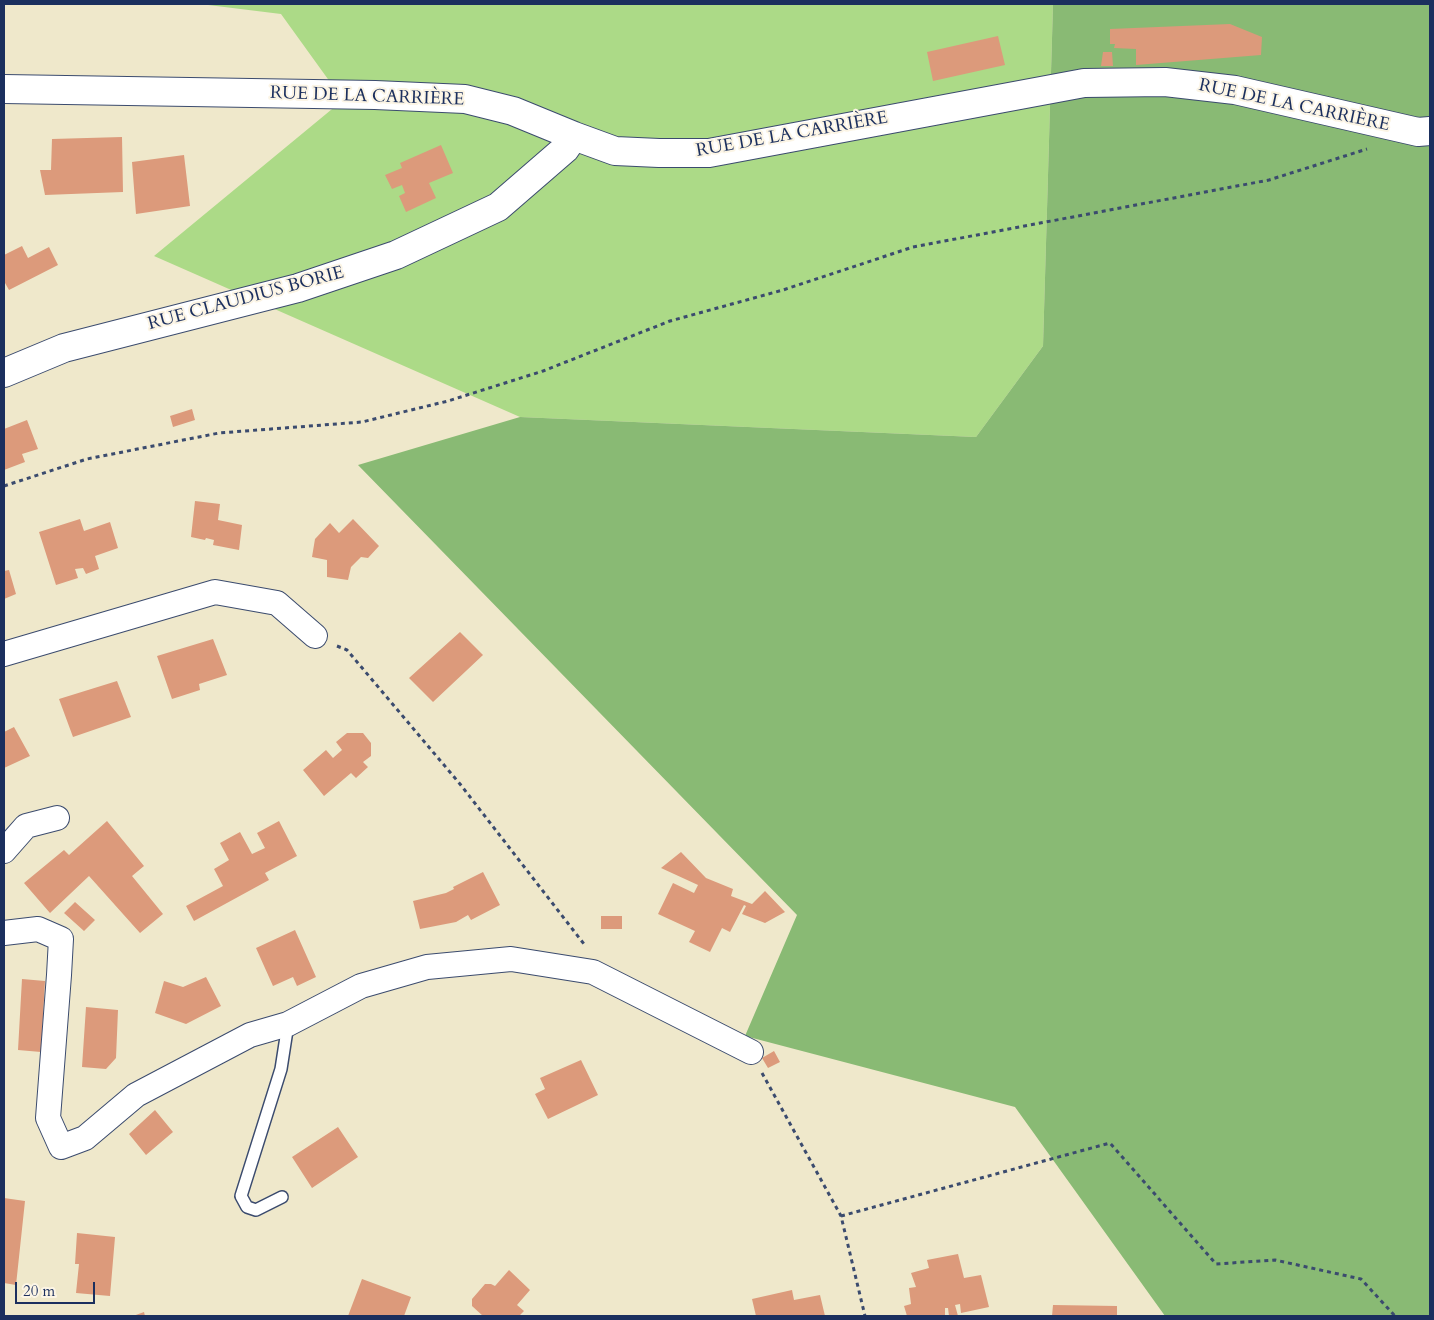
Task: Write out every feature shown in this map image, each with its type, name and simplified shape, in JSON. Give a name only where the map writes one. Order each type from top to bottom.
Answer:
[{"type":"street","name":"RUE DE LA CARRIÈRE","points":[[4,89],[346,94],[465,99],[513,111],[615,151],[659,153],[709,153],[1084,83],[1165,82],[1235,90],[1418,132],[1430,131]]},
{"type":"street","name":"RUE CLAUDIUS BORIE","points":[[4,373],[64,348],[298,288],[396,255],[498,207],[565,149],[574,136]]},
{"type":"street","points":[[4,654],[215,592],[277,602],[315,636]]},
{"type":"street","points":[[4,851],[26,826],[57,818]]},
{"type":"street","points":[[4,933],[38,928],[61,940],[60,975],[48,1118],[61,1147],[85,1138],[136,1095],[250,1035],[288,1024],[362,986],[427,967],[511,959],[593,972],[751,1052]]},
{"type":"lane","points":[[282,1197],[256,1210],[247,1207],[241,1196],[281,1069],[288,1024]]},
{"type":"path","points":[[4,486],[87,459],[219,433],[362,422],[448,401],[542,371],[670,321],[783,290],[913,247],[1269,180],[1372,147]]},
{"type":"path","points":[[315,636],[347,650],[460,784],[585,946]]},
{"type":"path","points":[[751,1052],[842,1216],[865,1316]]},
{"type":"path","points":[[842,1216],[1110,1144],[1216,1264],[1275,1260],[1361,1279],[1395,1316]]},
{"type":"green space","points":[[200,4],[1053,4],[1043,346],[976,437],[520,417],[154,256],[343,100],[281,14]]},
{"type":"green space","points":[[1053,4],[1430,4],[1430,1316],[1165,1316],[1015,1107],[745,1036],[797,915],[358,465],[520,417],[976,437],[1043,346]]},
{"type":"building","points":[[1230,24],[1262,37],[1261,55],[1136,65],[1136,49],[1114,48],[1115,44],[1110,44],[1110,29]]},
{"type":"building","points":[[998,36],[1005,65],[933,81],[927,52]]},
{"type":"building","points":[[1103,52],[1112,52],[1113,66],[1101,66]]},
{"type":"building","points":[[122,137],[123,192],[45,195],[40,170],[51,170],[52,139]]},
{"type":"building","points":[[441,145],[453,173],[429,183],[436,198],[406,212],[399,196],[405,193],[402,185],[392,189],[385,175],[402,168],[400,163]]},
{"type":"building","points":[[184,155],[190,206],[136,214],[132,162]]},
{"type":"building","points":[[22,246],[28,258],[49,247],[58,265],[9,290],[4,284],[4,255]]},
{"type":"building","points":[[192,409],[195,420],[173,427],[170,416]]},
{"type":"building","points":[[27,420],[38,449],[22,454],[25,462],[4,470],[4,429]]},
{"type":"building","points":[[195,501],[220,504],[218,520],[242,525],[239,550],[213,545],[214,540],[191,537]]},
{"type":"building","points":[[80,519],[84,531],[110,522],[118,548],[95,556],[99,569],[86,574],[83,568],[75,569],[78,578],[56,585],[39,532]]},
{"type":"building","points":[[353,519],[379,546],[368,558],[361,557],[351,567],[348,580],[327,577],[327,560],[312,557],[315,539],[330,523],[339,533]]},
{"type":"building","points":[[9,570],[16,594],[4,599],[4,571]]},
{"type":"building","points":[[460,632],[483,655],[433,702],[409,678]]},
{"type":"building","points":[[213,639],[227,675],[199,684],[200,690],[172,699],[157,656]]},
{"type":"building","points":[[117,681],[131,717],[73,737],[59,699]]},
{"type":"building","points":[[14,727],[30,756],[4,768],[4,732]]},
{"type":"building","points":[[347,733],[363,733],[371,743],[371,756],[363,762],[368,767],[356,778],[351,773],[324,796],[303,770],[326,750],[333,758],[342,750],[336,742]]},
{"type":"building","points":[[107,821],[144,866],[132,876],[163,914],[140,933],[89,876],[50,913],[24,883],[64,850],[69,855]]},
{"type":"building","points":[[279,821],[297,856],[265,873],[269,880],[194,921],[186,906],[223,886],[214,869],[229,860],[220,843],[240,832],[252,854],[265,848],[257,833]]},
{"type":"building","points":[[681,852],[706,878],[733,889],[731,896],[752,904],[765,891],[785,912],[765,923],[742,914],[746,906],[744,905],[730,932],[722,928],[710,952],[689,942],[695,931],[658,914],[673,883],[694,893],[698,885],[661,868]]},
{"type":"building","points":[[483,872],[500,905],[471,920],[468,915],[456,922],[420,929],[413,901],[446,893],[454,889],[453,887]]},
{"type":"building","points":[[75,902],[95,920],[84,931],[64,913]]},
{"type":"building","points":[[601,916],[622,916],[622,929],[601,929]]},
{"type":"building","points":[[295,930],[316,977],[297,986],[293,977],[273,986],[256,948]]},
{"type":"building","points":[[206,977],[221,1006],[186,1024],[155,1013],[164,981],[183,987]]},
{"type":"building","points":[[22,979],[45,981],[41,1052],[18,1050]]},
{"type":"building","points":[[86,1007],[118,1010],[116,1058],[106,1069],[82,1067]]},
{"type":"building","points":[[774,1051],[780,1062],[768,1068],[762,1058]]},
{"type":"building","points":[[581,1060],[598,1095],[548,1119],[535,1094],[545,1089],[540,1078]]},
{"type":"building","points":[[155,1110],[173,1132],[146,1155],[129,1134]]},
{"type":"building","points":[[338,1127],[358,1157],[312,1188],[292,1157]]},
{"type":"building","points":[[4,1198],[25,1201],[16,1285],[4,1283]]},
{"type":"building","points":[[77,1233],[115,1237],[110,1296],[76,1293],[79,1264],[75,1264]]},
{"type":"building","points":[[958,1254],[964,1278],[981,1275],[989,1307],[961,1313],[960,1304],[955,1305],[958,1316],[949,1316],[948,1308],[945,1308],[945,1316],[907,1316],[904,1306],[911,1304],[909,1288],[916,1287],[911,1273],[929,1268],[927,1260]]},
{"type":"building","points":[[509,1270],[530,1290],[517,1305],[524,1311],[519,1316],[483,1316],[472,1306],[472,1299],[485,1284],[495,1286]]},
{"type":"building","points":[[362,1279],[411,1297],[404,1316],[348,1316]]},
{"type":"building","points":[[792,1290],[794,1300],[820,1295],[825,1316],[756,1316],[752,1299]]},
{"type":"building","points":[[1053,1305],[1117,1306],[1117,1316],[1052,1316]]},
{"type":"building","points":[[144,1312],[145,1316],[133,1316]]}]
